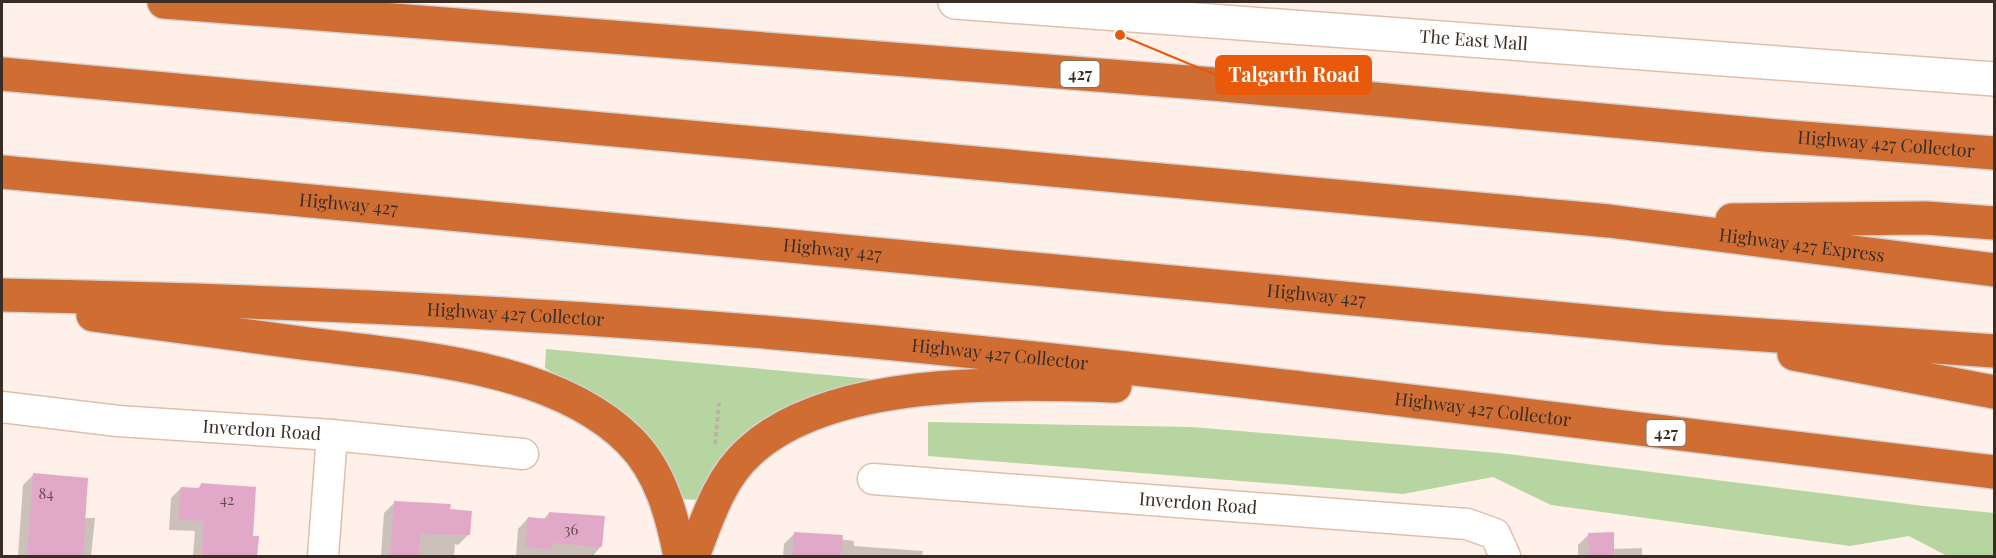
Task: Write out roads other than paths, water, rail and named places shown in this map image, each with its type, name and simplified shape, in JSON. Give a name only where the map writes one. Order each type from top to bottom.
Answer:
[{"type":"highway","name":"Highway 427 Collector","points":[[164,2],[1213,84],[1765,135],[1995,153]]},
{"type":"highway","points":[[2,74],[1609,221],[1926,218],[1995,223]]},
{"type":"highway","name":"Highway 427","points":[[2,172],[1662,328]]},
{"type":"highway","name":"Highway 427 Express","points":[[1609,221],[1995,270]]},
{"type":"highway","name":"Highway 427 Collector","points":[[2,295],[208,299],[453,309],[874,342],[1338,393],[1995,472]]},
{"type":"highway","points":[[2,303],[459,363],[525,383],[582,405],[630,441],[641,454],[667,501],[680,556]]},
{"type":"highway","points":[[1662,328],[1995,351]]},
{"type":"highway","points":[[1662,328],[1995,392]]},
{"type":"highway","points":[[693,556],[727,477],[748,453],[776,432],[816,411],[855,400],[898,393],[975,387],[1071,385],[1338,393]]},
{"type":"main road","name":"The East Mall","points":[[955,2],[1150,10],[1995,79]]},
{"type":"street","name":"Inverdon Road","points":[[2,407],[118,421],[332,435],[523,454]]},
{"type":"street","points":[[323,556],[332,435]]},
{"type":"street","name":"Inverdon Road","points":[[873,479],[1467,524],[1494,534],[1505,556]]},
{"type":"place","name":"Talgarth Road","points":[[1120,35]]}]
